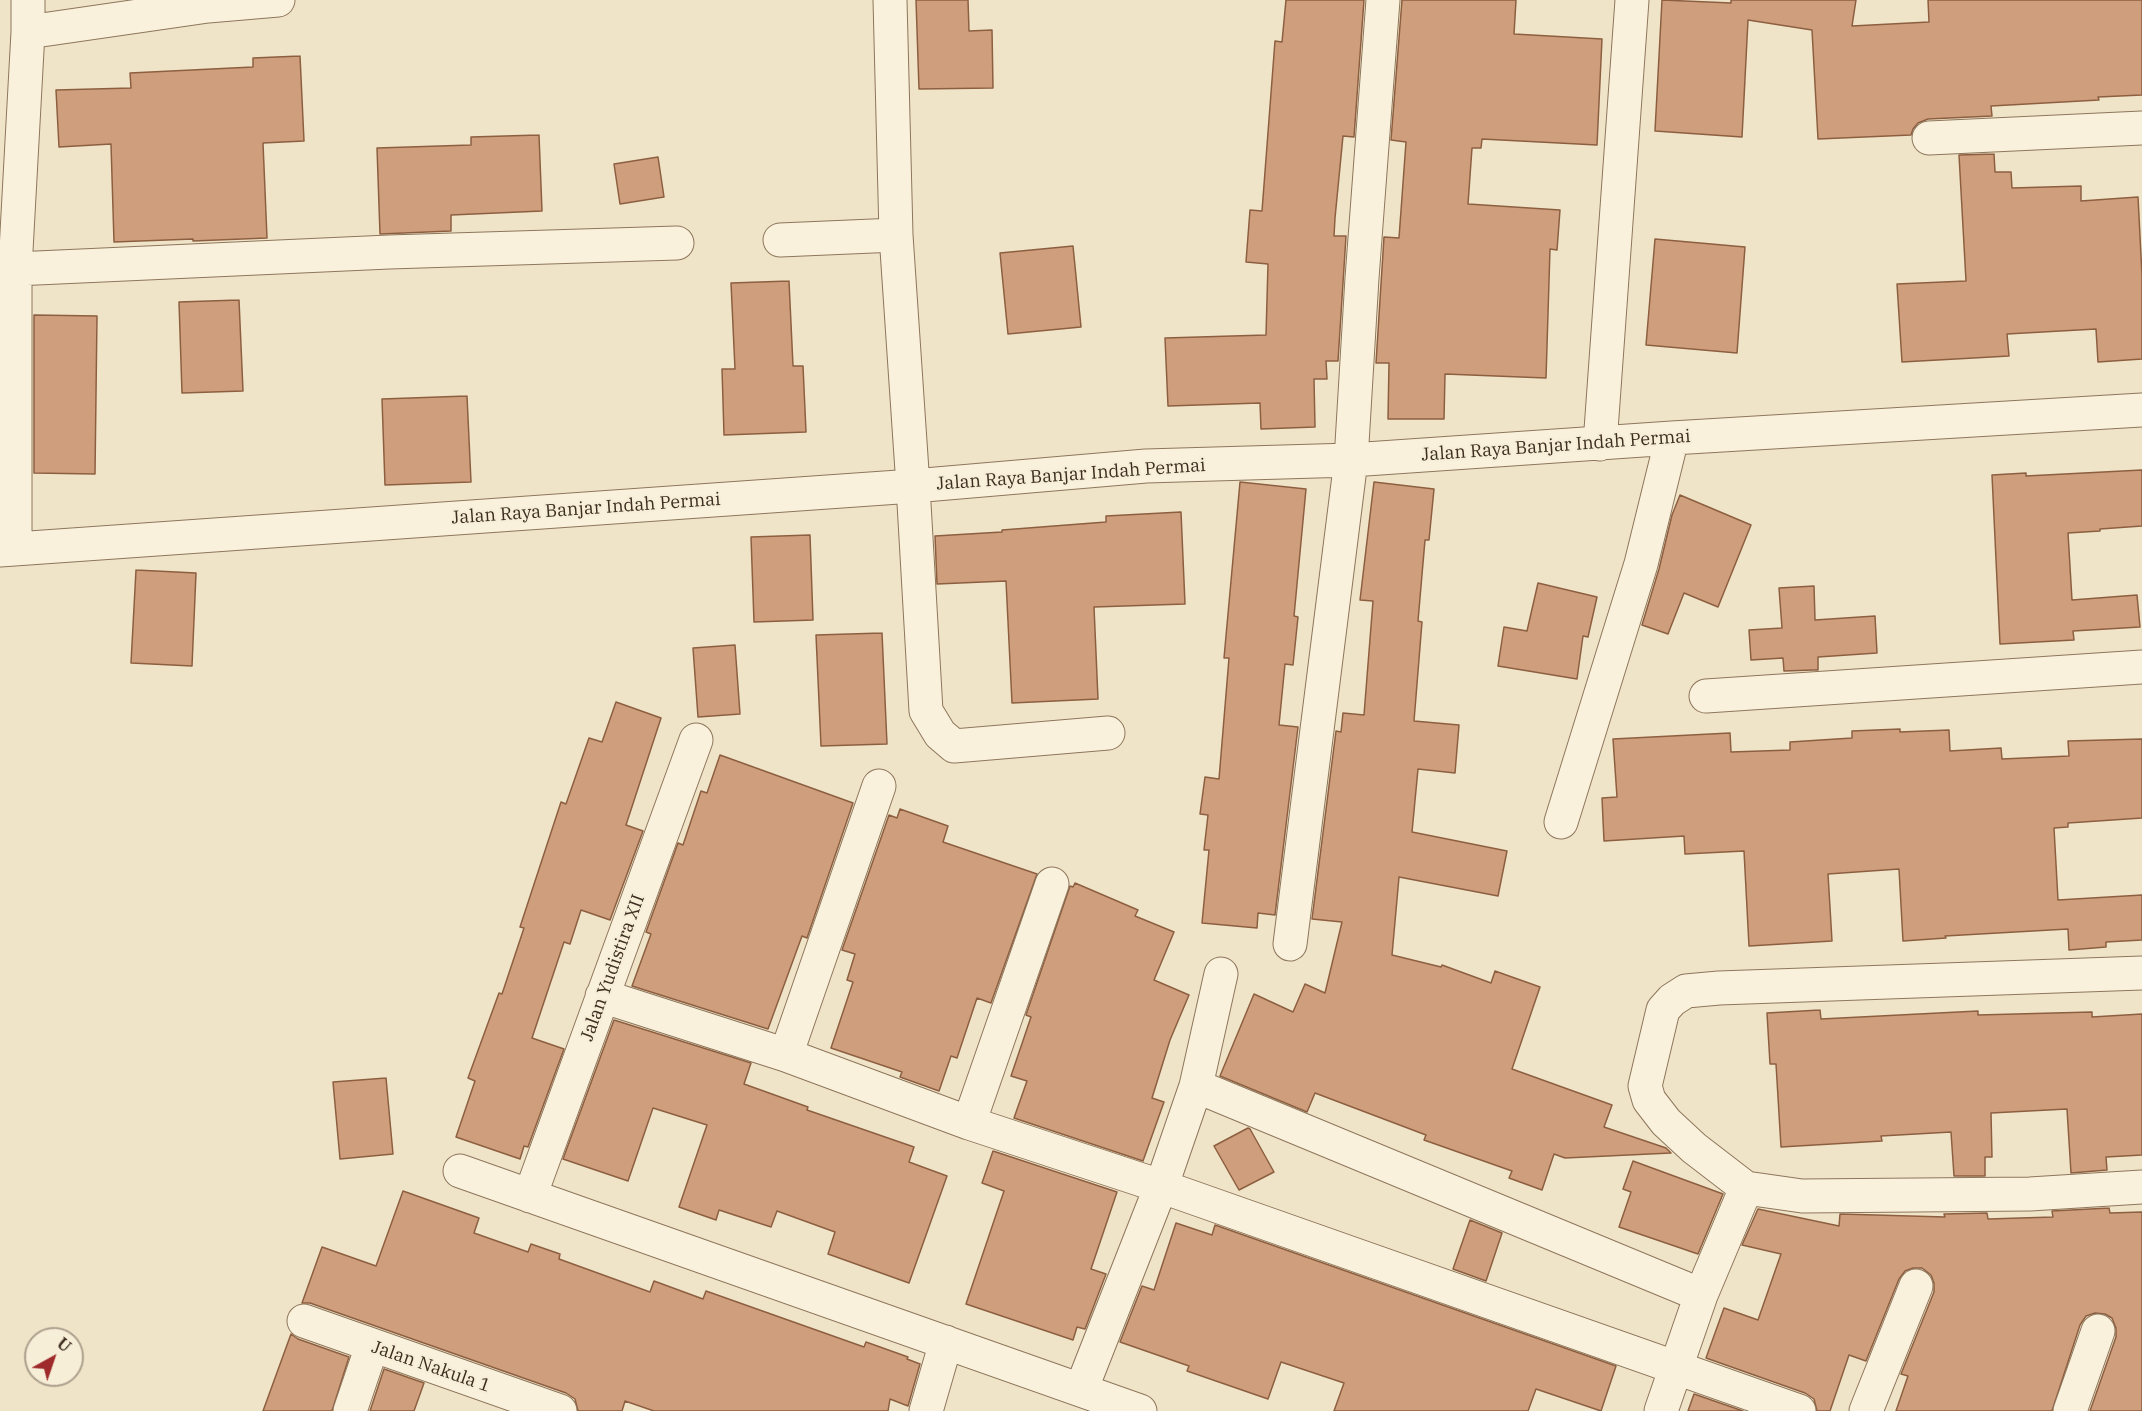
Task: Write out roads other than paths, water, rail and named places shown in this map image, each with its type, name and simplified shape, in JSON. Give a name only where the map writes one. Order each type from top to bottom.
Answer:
[{"type":"street","points":[[7,549],[15,269],[28,16],[278,0]]},
{"type":"street","points":[[890,0],[896,235],[914,486],[926,711],[940,734],[954,746],[1108,733]]},
{"type":"street","points":[[1290,944],[1351,460],[1383,0]]},
{"type":"street","points":[[1600,444],[1632,0]]},
{"type":"street","points":[[1929,138],[2142,128]]},
{"type":"street","points":[[780,240],[896,235]]},
{"type":"street","points":[[15,269],[389,252],[677,243]]},
{"type":"street","name":"Jalan Raya Banjar Indah Permai","points":[[7,549],[914,486],[1146,466],[1351,460],[2142,410]]},
{"type":"street","points":[[1561,822],[1641,564],[1672,438]]},
{"type":"street","points":[[1706,696],[2142,668]]},
{"type":"street","name":"Jalan Yudistira XII","points":[[530,1196],[696,740]]},
{"type":"street","points":[[786,1055],[879,786]]},
{"type":"street","points":[[969,1123],[1052,884]]},
{"type":"street","points":[[2142,972],[1686,991],[1672,1000],[1663,1010],[1644,1086],[1649,1100],[1666,1122],[1694,1148],[1746,1188],[1802,1196],[2030,1194],[2142,1187]]},
{"type":"street","points":[[1081,1390],[1196,1086],[1221,974]]},
{"type":"street","points":[[602,996],[786,1055],[969,1123],[1160,1186],[1799,1411]]},
{"type":"street","points":[[1196,1086],[1701,1295]]},
{"type":"street","points":[[460,1171],[1140,1411]]},
{"type":"street","points":[[1661,1411],[1701,1295],[1746,1188]]},
{"type":"street","points":[[1866,1411],[1916,1286]]},
{"type":"street","name":"Jalan Nakula 1","points":[[304,1321],[527,1406],[560,1411]]},
{"type":"street","points":[[2070,1411],[2098,1331]]},
{"type":"street","points":[[926,1411],[946,1342]]},
{"type":"street","points":[[350,1411],[372,1346]]}]
